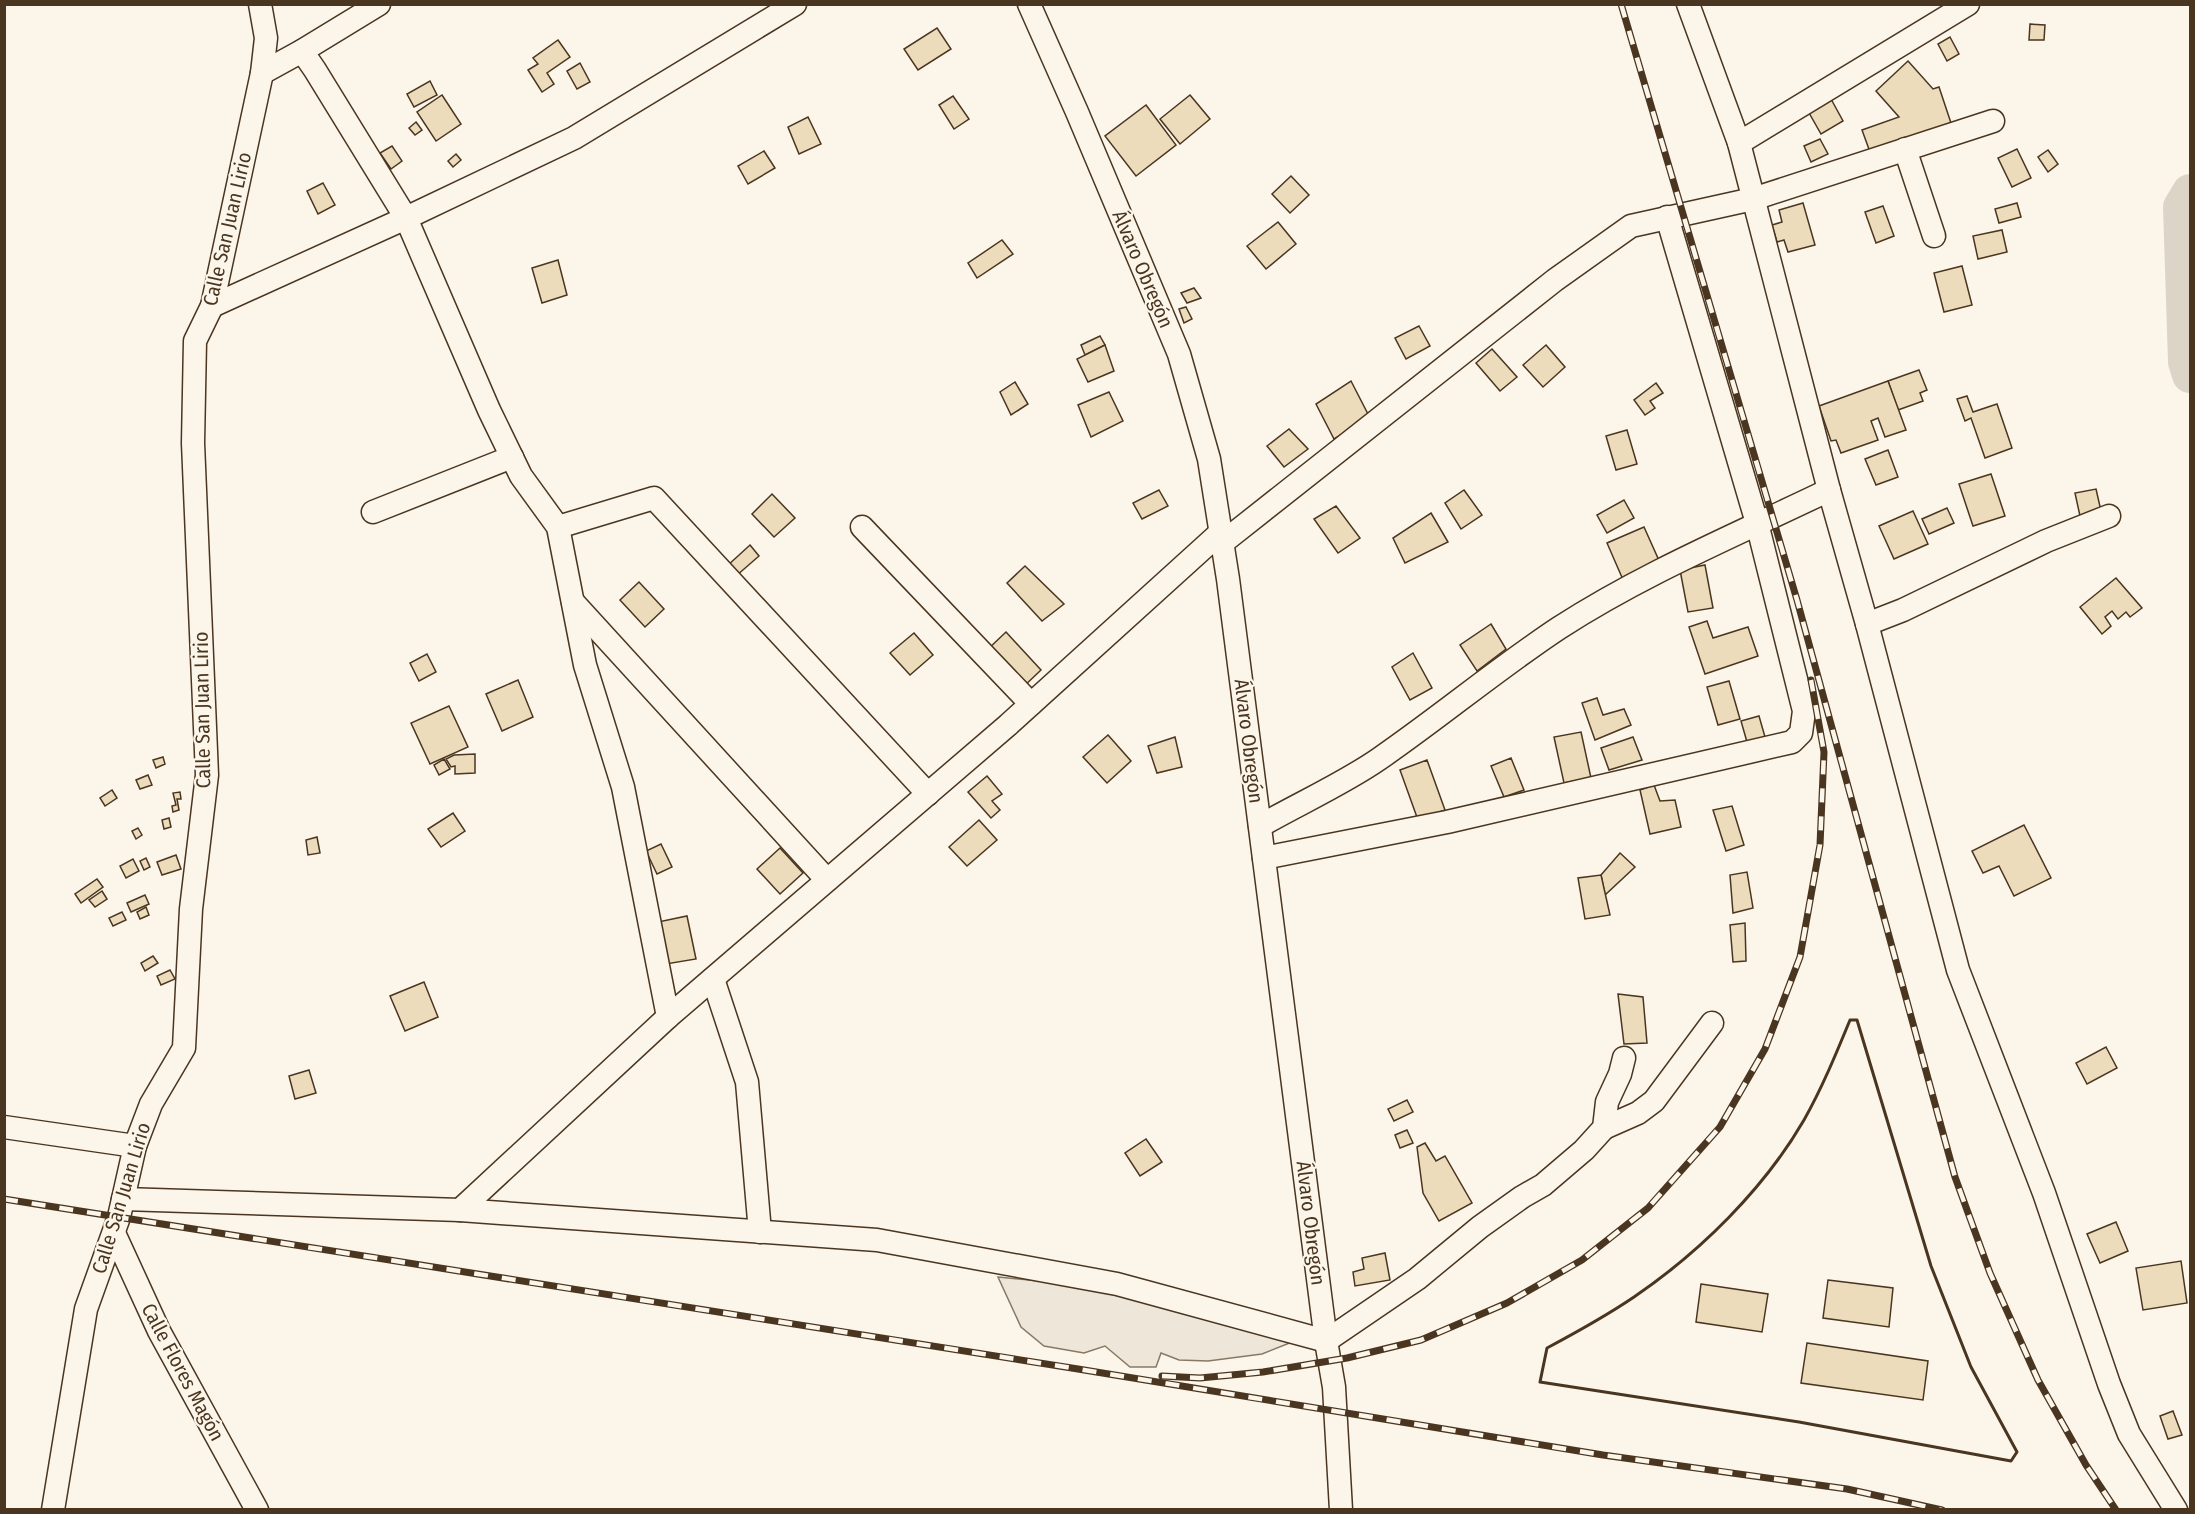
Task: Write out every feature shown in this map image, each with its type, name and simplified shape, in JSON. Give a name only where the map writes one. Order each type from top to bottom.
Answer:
[{"type":"street","name":"Calle San Juan Lirio","points":[[53,1509],[86,1309],[114,1233],[135,1146],[151,1104],[184,1048],[191,909],[207,775],[193,443],[195,341],[212,306],[262,73],[266,38],[260,4]]},
{"type":"street","points":[[262,73],[379,4]]},
{"type":"street","points":[[212,306],[406,218],[574,138],[795,4]]},
{"type":"street","name":"Álvaro Obregón","points":[[1029,4],[1179,354],[1209,459],[1334,1387],[1341,1509]]},
{"type":"street","points":[[1688,4],[1739,143],[1829,490],[1867,624],[1958,970],[2044,1193],[2109,1384],[2129,1434],[2176,1509]]},
{"type":"street","points":[[1739,143],[1968,4]]},
{"type":"street","points":[[302,51],[406,218],[489,410],[521,476],[558,527],[585,665],[623,787],[668,1017]]},
{"type":"street","points":[[460,1210],[668,1017],[928,794],[1221,537],[1555,280],[1631,226],[1754,199],[1993,121]]},
{"type":"street","points":[[1905,149],[1934,236]]},
{"type":"street","points":[[1264,858],[1447,822],[1792,741],[1801,733],[1804,711],[1757,523],[1667,217]]},
{"type":"street","points":[[373,512],[512,457]]},
{"type":"street","points":[[1260,826],[1377,760],[1559,628],[1679,561],[1829,490]]},
{"type":"street","points":[[558,527],[654,498],[928,794]]},
{"type":"street","points":[[1867,624],[1903,610],[2046,541],[2109,516]]},
{"type":"street","points":[[862,527],[1031,704]]},
{"type":"street","points":[[573,602],[827,880]]},
{"type":"street","points":[[713,979],[747,1082],[760,1232]]},
{"type":"street","points":[[123,1199],[460,1210],[877,1240],[1117,1284],[1326,1341],[1417,1279],[1480,1227],[1543,1185],[1584,1150],[1604,1128],[1638,1113],[1654,1101],[1712,1023]]},
{"type":"street","points":[[1604,1128],[1607,1102],[1620,1074],[1624,1058]]},
{"type":"street","points":[[4,1127],[135,1146]]},
{"type":"street","name":"Calle Flores Magón","points":[[114,1233],[159,1330],[257,1509]]},
{"type":"shaded area","points":[[998,1277],[1071,1284],[1181,1310],[1292,1342],[1262,1354],[1208,1361],[1179,1360],[1161,1353],[1156,1367],[1130,1367],[1105,1346],[1084,1353],[1044,1346],[1021,1327]]},
{"type":"building","points":[[2030,24],[2045,25],[2044,40],[2029,40]]},
{"type":"building","points":[[937,28],[951,49],[918,70],[904,49]]},
{"type":"building","points":[[1950,37],[1959,54],[1947,61],[1938,44]]},
{"type":"building","points":[[558,40],[570,57],[547,73],[554,84],[542,92],[528,70],[538,64],[533,58]]},
{"type":"building","points":[[1908,61],[1933,89],[1939,87],[1951,123],[1870,152],[1862,130],[1899,117],[1876,91]]},
{"type":"building","points":[[580,63],[590,82],[577,89],[567,71]]},
{"type":"building","points":[[430,81],[437,95],[414,107],[407,94]]},
{"type":"building","points":[[442,95],[461,124],[436,141],[417,112]]},
{"type":"building","points":[[1190,95],[1210,119],[1180,144],[1160,119]]},
{"type":"building","points":[[953,96],[969,119],[954,129],[939,105]]},
{"type":"building","points":[[1831,99],[1843,121],[1821,134],[1808,111]]},
{"type":"building","points":[[1146,105],[1176,145],[1136,176],[1105,136]]},
{"type":"building","points":[[808,117],[821,144],[799,154],[788,127]]},
{"type":"building","points":[[416,122],[422,130],[415,135],[409,128]]},
{"type":"building","points":[[1820,139],[1828,154],[1811,162],[1804,146]]},
{"type":"building","points":[[392,146],[402,161],[391,169],[380,153]]},
{"type":"building","points":[[2017,149],[2031,178],[2012,187],[1998,158]]},
{"type":"building","points":[[2048,150],[2058,164],[2048,172],[2038,157]]},
{"type":"building","points":[[764,151],[775,168],[748,184],[738,166]]},
{"type":"building","points":[[456,154],[461,160],[453,167],[448,161]]},
{"type":"building","points":[[1291,176],[1309,195],[1290,213],[1272,194]]},
{"type":"building","points":[[323,183],[335,205],[318,214],[307,191]]},
{"type":"building","points":[[1803,203],[1815,245],[1788,252],[1784,240],[1777,242],[1772,225],[1782,222],[1779,210]]},
{"type":"building","points":[[2017,203],[2021,217],[1999,223],[1995,209]]},
{"type":"building","points":[[1883,206],[1894,236],[1876,243],[1865,212]]},
{"type":"building","points":[[1278,222],[1296,244],[1266,269],[1247,246]]},
{"type":"building","points":[[2002,230],[2007,252],[1978,259],[1973,236]]},
{"type":"building","points":[[1002,240],[1013,254],[977,278],[968,263]]},
{"type":"building","points":[[558,260],[567,295],[542,303],[532,268]]},
{"type":"building","points":[[1962,266],[1972,305],[1944,312],[1934,273]]},
{"type":"building","points":[[1194,288],[1201,298],[1187,303],[1181,293]]},
{"type":"building","points":[[1186,307],[1192,319],[1184,323],[1179,309]]},
{"type":"building","points":[[1419,326],[1430,346],[1406,359],[1395,338]]},
{"type":"building","points":[[1100,336],[1105,345],[1085,355],[1081,345]]},
{"type":"building","points":[[1105,345],[1114,371],[1088,382],[1077,359]]},
{"type":"building","points":[[1546,345],[1565,367],[1543,387],[1523,365]]},
{"type":"building","points":[[1492,349],[1517,377],[1500,391],[1476,363]]},
{"type":"building","points":[[1919,370],[1927,390],[1920,393],[1923,401],[1898,410],[1888,381]]},
{"type":"building","points":[[1351,381],[1370,418],[1334,439],[1316,404]]},
{"type":"building","points":[[1888,381],[1906,430],[1885,437],[1878,418],[1871,421],[1878,440],[1841,453],[1836,440],[1831,441],[1819,406]]},
{"type":"building","points":[[1015,382],[1028,404],[1011,415],[1000,392]]},
{"type":"building","points":[[1656,383],[1663,393],[1650,401],[1655,408],[1645,415],[1634,400]]},
{"type":"building","points":[[1109,392],[1123,421],[1091,437],[1078,405]]},
{"type":"building","points":[[1967,396],[1973,412],[1997,404],[2012,448],[1985,458],[1971,418],[1965,421],[1957,399]]},
{"type":"building","points":[[1289,429],[1308,449],[1284,467],[1267,446]]},
{"type":"building","points":[[1627,430],[1637,464],[1616,470],[1606,436]]},
{"type":"building","points":[[1888,450],[1898,477],[1876,485],[1865,459]]},
{"type":"building","points":[[1991,474],[2005,516],[1973,526],[1959,484]]},
{"type":"building","points":[[2096,489],[2101,511],[2080,516],[2075,493]]},
{"type":"building","points":[[1159,490],[1168,506],[1142,519],[1133,503]]},
{"type":"building","points":[[1464,490],[1482,515],[1461,529],[1445,503]]},
{"type":"building","points":[[772,494],[795,518],[774,537],[752,514]]},
{"type":"building","points":[[1624,500],[1634,518],[1607,533],[1597,515]]},
{"type":"building","points":[[1336,506],[1360,538],[1338,553],[1314,519]]},
{"type":"building","points":[[1947,508],[1954,523],[1929,534],[1922,519]]},
{"type":"building","points":[[1913,511],[1928,544],[1894,559],[1879,526]]},
{"type":"building","points":[[1431,513],[1448,542],[1405,563],[1393,538]]},
{"type":"building","points":[[1644,527],[1661,565],[1624,582],[1607,543]]},
{"type":"building","points":[[750,545],[759,556],[736,576],[727,566]]},
{"type":"building","points":[[1705,565],[1713,608],[1688,612],[1680,570]]},
{"type":"building","points":[[1025,566],[1064,604],[1042,621],[1007,583]]},
{"type":"building","points":[[2116,578],[2142,608],[2130,617],[2126,612],[2118,619],[2112,611],[2105,617],[2111,626],[2102,634],[2080,607]]},
{"type":"building","points":[[639,582],[664,609],[645,627],[620,600]]},
{"type":"building","points":[[1707,621],[1713,638],[1748,627],[1758,656],[1705,674],[1689,627]]},
{"type":"building","points":[[1491,624],[1506,649],[1477,671],[1460,645]]},
{"type":"building","points":[[1006,632],[1041,670],[1021,689],[986,651]]},
{"type":"building","points":[[914,633],[933,655],[910,675],[890,653]]},
{"type":"building","points":[[1413,653],[1432,688],[1410,700],[1392,667]]},
{"type":"building","points":[[427,654],[436,672],[419,681],[410,663]]},
{"type":"building","points":[[518,680],[533,717],[502,731],[486,694]]},
{"type":"building","points":[[1729,681],[1740,719],[1718,725],[1707,687]]},
{"type":"building","points":[[1597,698],[1603,715],[1624,709],[1631,725],[1595,740],[1582,703]]},
{"type":"building","points":[[449,706],[468,747],[430,764],[411,723]]},
{"type":"building","points":[[1759,716],[1765,737],[1747,742],[1741,721]]},
{"type":"building","points":[[1581,732],[1591,778],[1564,783],[1554,737]]},
{"type":"building","points":[[1108,735],[1131,761],[1107,783],[1083,757]]},
{"type":"building","points":[[1175,737],[1182,767],[1157,773],[1148,746]]},
{"type":"building","points":[[1633,737],[1642,760],[1609,770],[1601,748]]},
{"type":"building","points":[[475,754],[475,773],[455,774],[455,766],[451,767],[446,759],[454,755]]},
{"type":"building","points":[[163,757],[165,764],[156,768],[153,760]]},
{"type":"building","points":[[1511,758],[1524,790],[1504,797],[1491,766]]},
{"type":"building","points":[[444,759],[450,769],[439,775],[434,765]]},
{"type":"building","points":[[1427,760],[1445,810],[1418,820],[1400,770]]},
{"type":"building","points":[[148,775],[152,785],[140,789],[136,780]]},
{"type":"building","points":[[987,776],[1002,794],[992,801],[1000,810],[991,818],[968,792]]},
{"type":"building","points":[[1654,785],[1660,801],[1675,800],[1681,827],[1650,834],[1640,790]]},
{"type":"building","points":[[112,790],[117,798],[105,806],[100,798]]},
{"type":"building","points":[[180,792],[181,799],[177,799],[179,810],[173,812],[172,806],[176,805],[173,793]]},
{"type":"building","points":[[1732,806],[1744,845],[1726,851],[1713,810]]},
{"type":"building","points":[[453,813],[465,831],[441,847],[428,829]]},
{"type":"building","points":[[169,818],[171,827],[164,829],[162,820]]},
{"type":"building","points":[[979,820],[997,840],[967,866],[949,847]]},
{"type":"building","points":[[2024,825],[2051,878],[2014,896],[1999,866],[1983,873],[1972,851]]},
{"type":"building","points":[[138,828],[142,835],[136,839],[132,831]]},
{"type":"building","points":[[317,837],[320,853],[308,855],[306,840]]},
{"type":"building","points":[[661,844],[672,867],[657,874],[646,851]]},
{"type":"building","points":[[780,848],[803,873],[780,894],[757,869]]},
{"type":"building","points":[[1620,853],[1635,867],[1605,895],[1601,875]]},
{"type":"building","points":[[176,855],[181,869],[162,875],[157,862]]},
{"type":"building","points":[[146,858],[150,867],[144,870],[140,861]]},
{"type":"building","points":[[133,859],[139,871],[126,878],[120,866]]},
{"type":"building","points":[[1747,872],[1753,908],[1733,913],[1730,875]]},
{"type":"building","points":[[1601,875],[1610,915],[1585,919],[1578,878]]},
{"type":"building","points":[[97,879],[103,887],[81,903],[75,894]]},
{"type":"building","points":[[102,891],[107,899],[95,907],[89,900]]},
{"type":"building","points":[[145,895],[149,904],[131,912],[127,903]]},
{"type":"building","points":[[146,907],[149,915],[140,919],[137,912]]},
{"type":"building","points":[[122,912],[126,920],[113,926],[109,918]]},
{"type":"building","points":[[687,916],[696,959],[666,964],[658,922]]},
{"type":"building","points":[[1745,923],[1746,961],[1733,962],[1730,925]]},
{"type":"building","points":[[153,956],[158,963],[145,971],[141,963]]},
{"type":"building","points":[[170,970],[175,979],[161,985],[157,976]]},
{"type":"building","points":[[424,982],[438,1017],[405,1031],[390,996]]},
{"type":"building","points":[[1618,994],[1643,997],[1647,1043],[1624,1044]]},
{"type":"building","points":[[2106,1047],[2117,1068],[2087,1084],[2076,1063]]},
{"type":"building","points":[[309,1070],[316,1093],[295,1099],[289,1076]]},
{"type":"building","points":[[1407,1100],[1413,1112],[1394,1121],[1388,1109]]},
{"type":"building","points":[[1407,1130],[1413,1143],[1400,1148],[1395,1135]]},
{"type":"building","points":[[1146,1139],[1162,1162],[1140,1176],[1125,1153]]},
{"type":"building","points":[[1425,1143],[1436,1161],[1445,1156],[1472,1203],[1439,1221],[1423,1193],[1417,1147]]},
{"type":"building","points":[[2116,1222],[2128,1251],[2100,1263],[2087,1234]]},
{"type":"building","points":[[1385,1253],[1390,1280],[1355,1286],[1353,1272],[1364,1269],[1362,1258]]},
{"type":"building","points":[[2181,1261],[2187,1303],[2143,1310],[2136,1268]]},
{"type":"building","points":[[1828,1280],[1893,1288],[1889,1327],[1823,1318]]},
{"type":"building","points":[[1701,1284],[1768,1294],[1762,1332],[1696,1322]]},
{"type":"building","points":[[1807,1343],[1928,1361],[1923,1400],[1801,1383]]},
{"type":"building","points":[[2173,1411],[2182,1435],[2168,1439],[2160,1416]]},
{"type":"waterway","points":[[2190,192],[2181,207],[2186,362],[2190,375]]},
{"type":"railway","points":[[1621,4],[1797,600],[1955,1177],[1990,1273],[2038,1380],[2086,1465],[2116,1510]]},
{"type":"railway","points":[[1162,1376],[1200,1378],[1263,1372],[1347,1358],[1421,1340],[1507,1303],[1582,1260],[1648,1208],[1720,1127],[1765,1049],[1800,957],[1820,845],[1824,752],[1811,680]]},
{"type":"railway","points":[[4,1199],[1078,1369],[1603,1455],[1847,1489],[1942,1510]]},
{"type":"wall","points":[[1850,1020],[1857,1020],[1931,1266],[1971,1367],[2017,1452],[2011,1461],[1799,1422],[1540,1382],[1547,1348],[1613,1311],[1659,1279],[1729,1218],[1750,1194],[1788,1146],[1804,1120],[1850,1020]]}]
